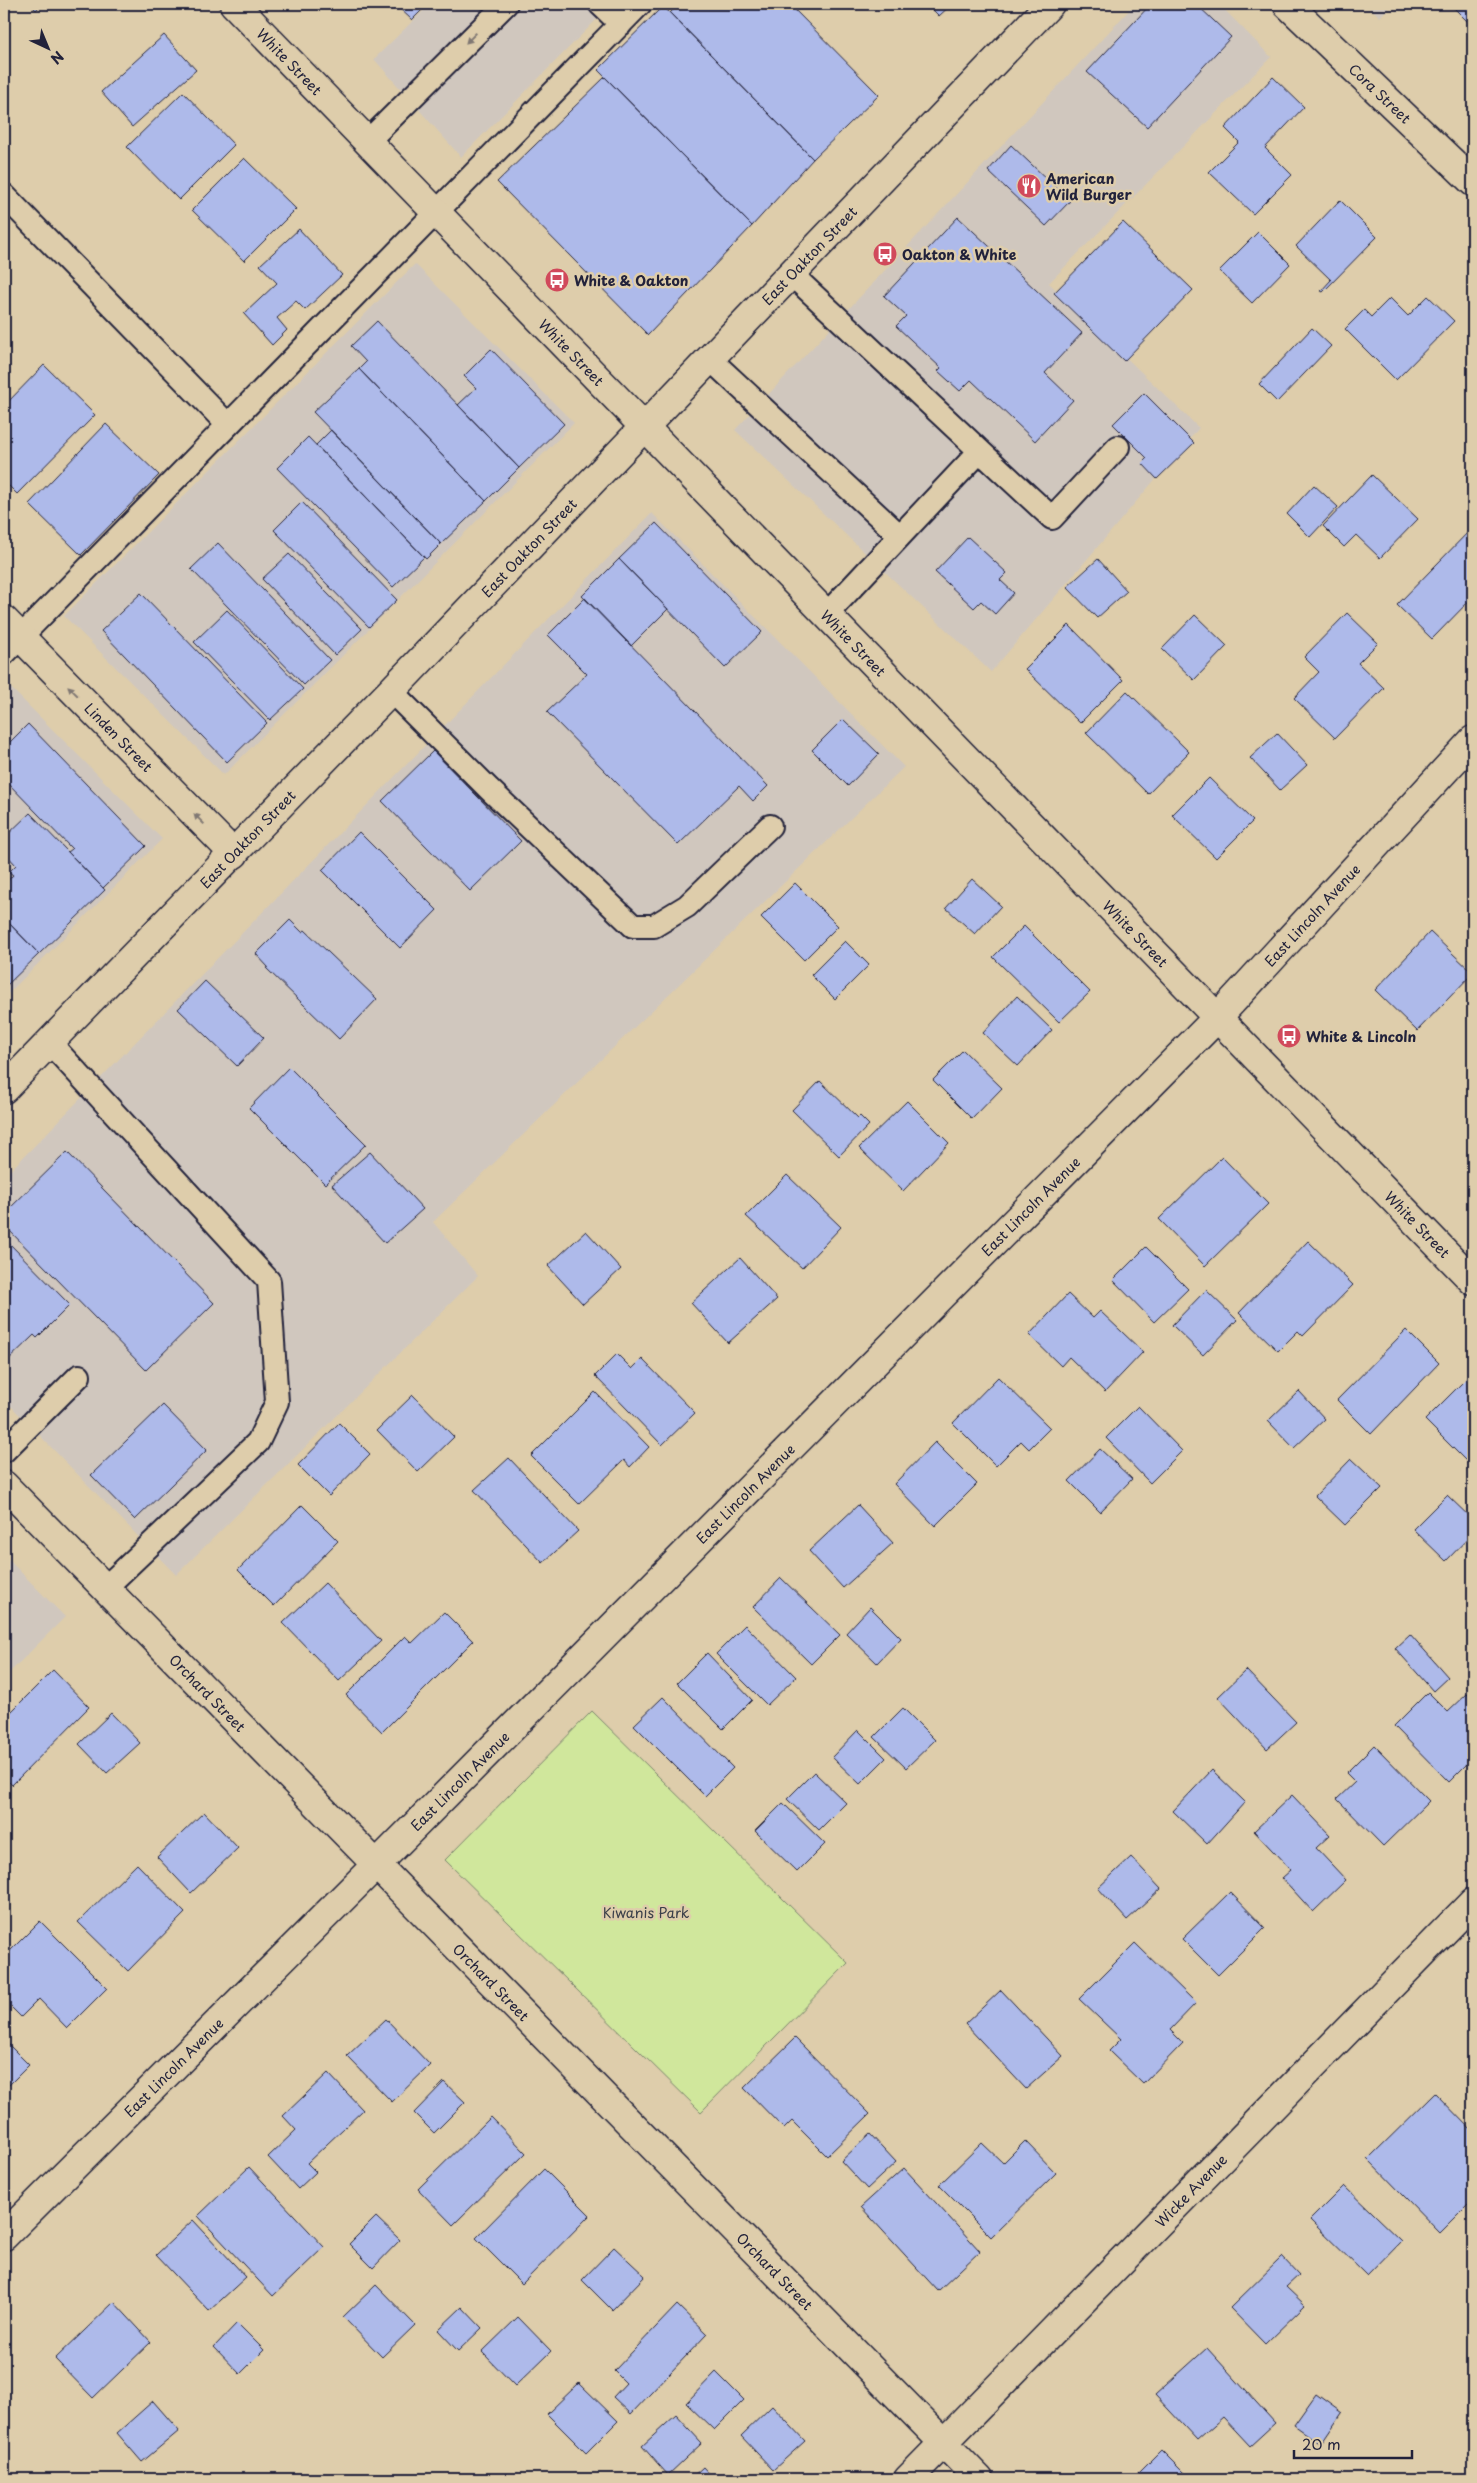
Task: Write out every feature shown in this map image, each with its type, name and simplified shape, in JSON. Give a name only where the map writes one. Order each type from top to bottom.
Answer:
[{"type":"street","name":"White Street","points":[[234,4],[1473,1281]]},
{"type":"street","name":"East Oakton Street","points":[[4,1089],[234,854],[1050,4]]},
{"type":"street","name":"Cora Street","points":[[1287,4],[1473,182]]},
{"type":"street","name":"Linden Street","points":[[9,637],[234,854]]},
{"type":"street","name":"East Lincoln Avenue","points":[[4,2236],[375,1866],[1217,1018],[1473,740]]},
{"type":"street","name":"Orchard Street","points":[[4,1485],[375,1866],[979,2479]]},
{"type":"street","name":"Wicke Avenue","points":[[908,2479],[1473,1902]]},
{"type":"lane","points":[[367,142],[506,4]]},
{"type":"lane","points":[[600,4],[621,24]]},
{"type":"lane","points":[[9,637],[228,425],[639,4]]},
{"type":"lane","points":[[4,195],[228,425]]},
{"type":"lane","points":[[791,274],[1052,518],[1118,447]]},
{"type":"lane","points":[[710,359],[900,536]]},
{"type":"lane","points":[[826,615],[980,450]]},
{"type":"lane","points":[[391,691],[488,789],[633,926],[654,926],[687,906],[770,826]]},
{"type":"lane","points":[[49,1042],[269,1281],[277,1402],[258,1442],[104,1588]]},
{"type":"lane","points":[[4,1451],[79,1376]]},
{"type":"shaded area","points":[[430,4],[602,4],[607,9],[461,157],[374,59]]},
{"type":"shaded area","points":[[1135,4],[1219,4],[1271,57],[1049,283],[1199,428],[991,672],[735,430]]},
{"type":"shaded area","points":[[1366,4],[1392,4],[1380,17]]},
{"type":"shaded area","points":[[415,264],[574,423],[224,775],[64,616]]},
{"type":"shaded area","points":[[652,513],[904,767],[433,1222],[478,1276],[176,1575],[4,1399],[4,1177]]},
{"type":"shaded area","points":[[11,688],[162,839],[4,998],[4,695]]},
{"type":"shaded area","points":[[4,1555],[65,1617],[4,1678]]},
{"type":"green space","name":"Kiwanis Park","points":[[592,1711],[848,1963],[701,2112],[445,1860]]},
{"type":"building","points":[[30,4],[42,4],[36,10]]},
{"type":"building","points":[[395,4],[428,4],[412,20]]},
{"type":"building","points":[[679,4],[789,4],[879,95],[813,159],[670,13]]},
{"type":"building","points":[[927,4],[952,4],[939,16]]},
{"type":"building","points":[[1151,4],[1196,4],[1231,37],[1147,127],[1087,72]]},
{"type":"building","points":[[1457,4],[1473,4],[1473,27],[1453,7]]},
{"type":"building","points":[[663,6],[813,159],[752,226],[598,70]]},
{"type":"building","points":[[164,35],[196,70],[132,127],[101,92]]},
{"type":"building","points":[[605,77],[752,226],[648,335],[497,182]]},
{"type":"building","points":[[1273,77],[1304,107],[1265,148],[1292,175],[1253,214],[1209,172],[1239,142],[1225,128]]},
{"type":"building","points":[[183,92],[234,145],[179,200],[127,147]]},
{"type":"building","name":"American Wild Burger","points":[[1011,145],[1070,201],[1046,226],[988,171]]},
{"type":"building","points":[[244,158],[296,209],[244,261],[192,210]]},
{"type":"building","points":[[1340,200],[1377,237],[1323,292],[1321,291],[1331,280],[1296,246]]},
{"type":"building","points":[[958,217],[1082,333],[1045,373],[1073,400],[1035,441],[971,380],[960,391],[938,371],[941,368],[896,326],[906,316],[884,296]]},
{"type":"building","points":[[1123,222],[1193,290],[1124,361],[1054,293]]},
{"type":"building","points":[[299,229],[342,275],[305,310],[296,301],[277,318],[287,330],[272,345],[244,314],[277,283],[260,265]]},
{"type":"building","points":[[1258,232],[1290,264],[1252,303],[1219,271]]},
{"type":"building","points":[[1428,296],[1454,321],[1396,380],[1345,329],[1364,310],[1371,317],[1390,298],[1408,316]]},
{"type":"building","points":[[377,321],[519,468],[486,501],[359,369],[366,362],[351,346]]},
{"type":"building","points":[[1312,328],[1331,346],[1277,402],[1259,384]]},
{"type":"building","points":[[491,349],[564,424],[519,468],[458,405],[476,388],[464,376]]},
{"type":"building","points":[[44,365],[95,415],[17,494],[4,481],[4,406]]},
{"type":"building","points":[[359,369],[486,501],[441,544],[313,412]]},
{"type":"building","points":[[1144,393],[1194,443],[1157,479],[1142,463],[1147,458],[1113,424]]},
{"type":"building","points":[[106,424],[159,475],[81,555],[29,504]]},
{"type":"building","points":[[331,430],[441,544],[426,559],[316,445]]},
{"type":"building","points":[[308,437],[424,557],[393,587],[277,468]]},
{"type":"building","points":[[1372,475],[1418,519],[1380,558],[1356,535],[1344,547],[1323,526]]},
{"type":"building","points":[[1314,485],[1338,507],[1310,537],[1287,514]]},
{"type":"building","points":[[302,502],[397,600],[369,627],[274,530]]},
{"type":"building","points":[[656,523],[762,632],[725,668],[619,559]]},
{"type":"building","points":[[1473,527],[1473,597],[1432,639],[1397,605]]},
{"type":"building","points":[[968,537],[1007,573],[1000,580],[1014,593],[995,614],[981,601],[974,608],[935,572]]},
{"type":"building","points":[[218,543],[330,660],[304,685],[191,569]]},
{"type":"building","points":[[289,554],[362,629],[335,655],[262,579]]},
{"type":"building","points":[[619,559],[668,609],[631,646],[582,596]]},
{"type":"building","points":[[1098,559],[1127,591],[1097,618],[1067,587]]},
{"type":"building","points":[[141,593],[267,723],[227,762],[101,631]]},
{"type":"building","points":[[585,598],[768,786],[753,801],[739,786],[678,845],[547,712],[587,674],[548,635]]},
{"type":"building","points":[[227,610],[303,689],[270,720],[194,642]]},
{"type":"building","points":[[1347,613],[1378,643],[1358,663],[1384,688],[1335,738],[1294,698],[1319,672],[1304,657]]},
{"type":"building","points":[[1195,615],[1227,646],[1194,680],[1162,649]]},
{"type":"building","points":[[1069,625],[1123,680],[1080,723],[1025,669]]},
{"type":"building","points":[[1127,691],[1189,752],[1148,794],[1086,733]]},
{"type":"building","points":[[843,719],[879,754],[848,786],[812,750]]},
{"type":"building","points":[[28,724],[146,846],[103,888],[68,852],[72,849],[4,779],[4,748]]},
{"type":"building","points":[[1277,733],[1307,765],[1280,790],[1250,758]]},
{"type":"building","points":[[433,751],[521,841],[470,891],[382,801]]},
{"type":"building","points":[[1209,778],[1253,821],[1216,858],[1172,815]]},
{"type":"building","points":[[30,813],[105,890],[39,954],[4,918],[4,885],[13,875],[9,872],[16,865],[4,852],[4,838]]},
{"type":"building","points":[[359,832],[437,910],[400,948],[322,870]]},
{"type":"building","points":[[972,879],[1001,906],[975,934],[946,908]]},
{"type":"building","points":[[795,883],[838,926],[804,960],[761,917]]},
{"type":"building","points":[[4,918],[39,954],[4,988]]},
{"type":"building","points":[[290,920],[302,932],[305,930],[377,999],[339,1039],[266,968],[268,967],[256,954]]},
{"type":"building","points":[[1024,926],[1090,992],[1059,1022],[993,957]]},
{"type":"building","points":[[1430,932],[1473,973],[1417,1031],[1375,990]]},
{"type":"building","points":[[845,941],[869,965],[835,999],[811,975]]},
{"type":"building","points":[[205,981],[264,1038],[237,1066],[178,1009]]},
{"type":"building","points":[[1017,996],[1052,1030],[1018,1066],[983,1033]]},
{"type":"building","points":[[963,1050],[1002,1088],[972,1119],[933,1080]]},
{"type":"building","points":[[289,1067],[366,1144],[325,1184],[249,1108]]},
{"type":"building","points":[[820,1081],[858,1118],[860,1116],[869,1125],[839,1156],[792,1110]]},
{"type":"building","points":[[907,1101],[949,1143],[903,1191],[859,1148]]},
{"type":"building","points":[[67,1152],[214,1303],[146,1370],[4,1225],[4,1214]]},
{"type":"building","points":[[370,1152],[423,1209],[385,1243],[332,1185]]},
{"type":"building","points":[[1222,1157],[1268,1204],[1205,1266],[1159,1219]]},
{"type":"building","points":[[787,1175],[841,1227],[802,1268],[746,1216]]},
{"type":"building","points":[[586,1231],[621,1269],[583,1304],[548,1266]]},
{"type":"building","points":[[4,1238],[70,1305],[37,1338],[34,1335],[4,1364]]},
{"type":"building","points":[[1308,1241],[1353,1285],[1303,1336],[1298,1331],[1278,1351],[1239,1313]]},
{"type":"building","points":[[1146,1247],[1188,1289],[1154,1322],[1113,1280]]},
{"type":"building","points":[[740,1258],[777,1299],[728,1343],[691,1303]]},
{"type":"building","points":[[1206,1290],[1237,1320],[1203,1355],[1172,1325]]},
{"type":"building","points":[[1068,1294],[1093,1318],[1100,1311],[1143,1352],[1105,1392],[1069,1357],[1061,1366],[1029,1335]]},
{"type":"building","points":[[1406,1330],[1439,1363],[1371,1434],[1337,1400]]},
{"type":"building","points":[[617,1354],[632,1369],[642,1359],[695,1413],[662,1445],[595,1376]]},
{"type":"building","points":[[998,1377],[1050,1428],[1029,1449],[1021,1441],[996,1466],[953,1423]]},
{"type":"building","points":[[1467,1378],[1473,1383],[1473,1453],[1466,1461],[1425,1420]]},
{"type":"building","points":[[1299,1391],[1325,1419],[1294,1448],[1268,1421]]},
{"type":"building","points":[[595,1392],[649,1447],[630,1467],[624,1460],[579,1504],[531,1456]]},
{"type":"building","points":[[413,1395],[454,1437],[418,1472],[377,1430]]},
{"type":"building","points":[[163,1405],[207,1450],[135,1520],[91,1475]]},
{"type":"building","points":[[1138,1406],[1182,1451],[1150,1483],[1106,1438]]},
{"type":"building","points":[[339,1423],[370,1454],[329,1496],[298,1465]]},
{"type":"building","points":[[935,1442],[977,1484],[935,1526],[894,1484]]},
{"type":"building","points":[[1100,1449],[1132,1479],[1100,1512],[1069,1481]]},
{"type":"building","points":[[509,1458],[578,1531],[543,1563],[474,1490]]},
{"type":"building","points":[[1351,1459],[1382,1488],[1345,1525],[1315,1496]]},
{"type":"building","points":[[1447,1495],[1473,1520],[1473,1533],[1446,1561],[1413,1529]]},
{"type":"building","points":[[302,1505],[338,1541],[274,1606],[238,1570]]},
{"type":"building","points":[[858,1505],[893,1543],[843,1588],[809,1551]]},
{"type":"building","points":[[781,1578],[840,1635],[811,1664],[753,1607]]},
{"type":"building","points":[[325,1583],[381,1641],[339,1681],[283,1623]]},
{"type":"building","points":[[870,1607],[901,1638],[877,1663],[846,1633]]},
{"type":"building","points":[[444,1612],[473,1641],[382,1732],[346,1695],[405,1636],[412,1643]]},
{"type":"building","points":[[745,1625],[796,1677],[767,1705],[716,1654]]},
{"type":"building","points":[[1410,1634],[1448,1677],[1433,1691],[1395,1648]]},
{"type":"building","points":[[707,1653],[752,1700],[723,1729],[677,1683]]},
{"type":"building","points":[[53,1670],[89,1707],[12,1785],[4,1777],[4,1719]]},
{"type":"building","points":[[1246,1670],[1296,1722],[1267,1749],[1218,1697]]},
{"type":"building","points":[[1428,1692],[1448,1712],[1467,1694],[1473,1700],[1473,1758],[1449,1782],[1394,1726]]},
{"type":"building","points":[[663,1697],[733,1768],[705,1796],[634,1725]]},
{"type":"building","points":[[903,1708],[935,1740],[906,1768],[874,1737]]},
{"type":"building","points":[[111,1713],[140,1743],[107,1773],[79,1744]]},
{"type":"building","points":[[858,1730],[886,1758],[860,1784],[832,1757]]},
{"type":"building","points":[[1374,1745],[1429,1801],[1383,1846],[1337,1799],[1355,1782],[1346,1773]]},
{"type":"building","points":[[1212,1770],[1245,1802],[1207,1844],[1173,1811]]},
{"type":"building","points":[[814,1772],[846,1803],[819,1830],[787,1799]]},
{"type":"building","points":[[1292,1795],[1330,1835],[1316,1848],[1346,1880],[1313,1912],[1282,1878],[1291,1870],[1254,1831]]},
{"type":"building","points":[[783,1803],[825,1844],[797,1872],[755,1831]]},
{"type":"building","points":[[204,1812],[238,1848],[191,1893],[157,1857]]},
{"type":"building","points":[[1131,1857],[1161,1889],[1127,1920],[1098,1888]]},
{"type":"building","points":[[137,1864],[185,1913],[128,1971],[78,1922]]},
{"type":"building","points":[[1230,1892],[1265,1928],[1218,1975],[1182,1939]]},
{"type":"building","points":[[40,1921],[107,1988],[67,2028],[39,1999],[21,2017],[4,2000],[4,1957]]},
{"type":"building","points":[[1135,1943],[1196,2003],[1170,2030],[1183,2043],[1143,2084],[1109,2051],[1121,2039],[1079,1999]]},
{"type":"building","points":[[1001,1990],[1063,2056],[1026,2089],[965,2024]]},
{"type":"building","points":[[386,2019],[430,2065],[392,2102],[347,2056]]},
{"type":"building","points":[[795,2038],[870,2114],[827,2156],[792,2121],[784,2129],[744,2088]]},
{"type":"building","points":[[4,2040],[29,2065],[4,2090]]},
{"type":"building","points":[[1473,2063],[1473,2075],[1467,2069]]},
{"type":"building","points":[[328,2073],[363,2110],[307,2163],[316,2172],[298,2189],[268,2157],[296,2130],[283,2116]]},
{"type":"building","points":[[444,2082],[465,2102],[434,2133],[414,2113]]},
{"type":"building","points":[[1435,2093],[1473,2132],[1473,2205],[1471,2202],[1440,2233],[1368,2159]]},
{"type":"building","points":[[491,2117],[526,2153],[453,2225],[418,2189]]},
{"type":"building","points":[[870,2134],[896,2162],[867,2189],[841,2161]]},
{"type":"building","points":[[1025,2141],[1056,2173],[991,2237],[939,2185],[982,2143],[1003,2163]]},
{"type":"building","points":[[249,2167],[324,2247],[273,2296],[198,2216]]},
{"type":"building","points":[[904,2168],[980,2251],[938,2291],[861,2207]]},
{"type":"building","points":[[544,2169],[590,2215],[522,2284],[476,2238]]},
{"type":"building","points":[[1344,2186],[1401,2241],[1367,2276],[1310,2220]]},
{"type":"building","points":[[376,2217],[400,2240],[373,2268],[349,2244]]},
{"type":"building","points":[[193,2220],[246,2277],[209,2311],[156,2255]]},
{"type":"building","points":[[614,2247],[645,2276],[612,2310],[582,2280]]},
{"type":"building","points":[[1282,2257],[1299,2275],[1286,2287],[1305,2305],[1265,2344],[1230,2308]]},
{"type":"building","points":[[376,2285],[415,2325],[382,2357],[343,2317]]},
{"type":"building","points":[[114,2302],[151,2342],[93,2398],[55,2359]]},
{"type":"building","points":[[677,2305],[707,2334],[631,2414],[613,2397],[626,2383],[614,2371]]},
{"type":"building","points":[[462,2307],[482,2328],[458,2351],[438,2330]]},
{"type":"building","points":[[518,2317],[551,2351],[515,2386],[482,2352]]},
{"type":"building","points":[[237,2323],[264,2350],[240,2374],[214,2347]]},
{"type":"building","points":[[1207,2348],[1275,2423],[1250,2446],[1223,2417],[1197,2440],[1155,2395]]},
{"type":"building","points":[[716,2372],[744,2400],[714,2430],[686,2403]]},
{"type":"building","points":[[579,2383],[618,2421],[586,2453],[547,2414]]},
{"type":"building","points":[[1316,2394],[1342,2413],[1321,2444],[1294,2425]]},
{"type":"building","points":[[153,2401],[179,2431],[142,2462],[117,2433]]},
{"type":"building","points":[[772,2406],[805,2441],[773,2470],[741,2436]]},
{"type":"building","points":[[676,2415],[702,2443],[668,2475],[642,2446]]},
{"type":"building","points":[[1161,2450],[1190,2479],[1132,2479]]},
{"type":"building","points":[[703,2467],[714,2479],[690,2479]]},
{"type":"place","name":"American Wild Burger","points":[[1029,186]]},
{"type":"place","name":"Oakton & White","points":[[885,254]]},
{"type":"place","name":"White & Oakton","points":[[557,280]]},
{"type":"place","name":"White & Lincoln","points":[[1289,1036]]}]
